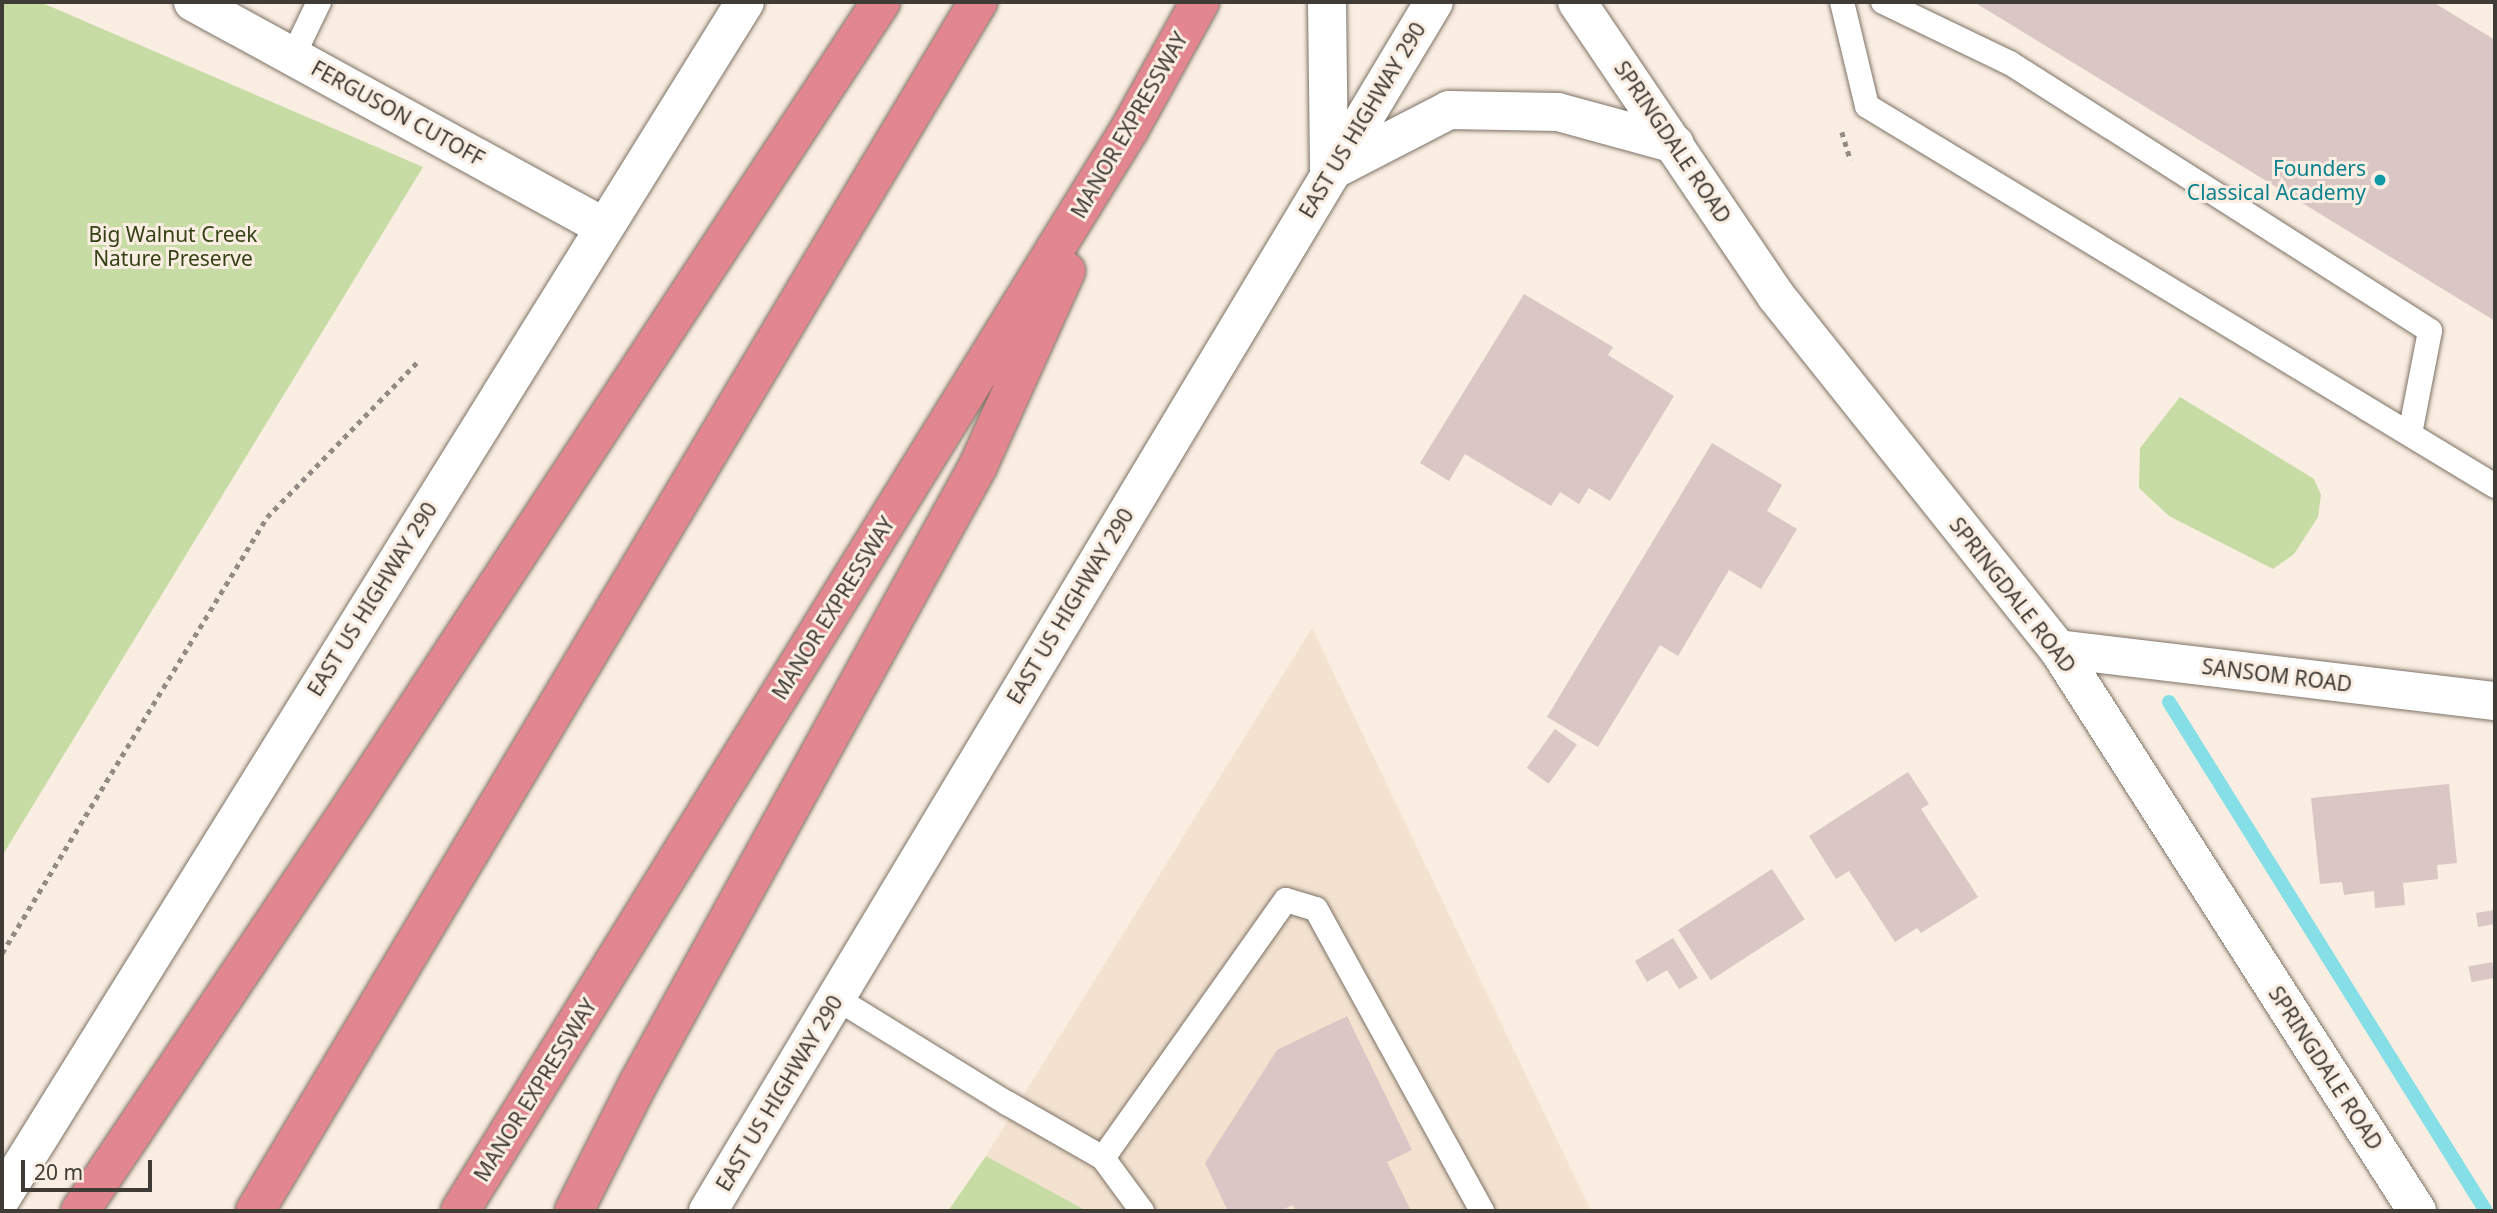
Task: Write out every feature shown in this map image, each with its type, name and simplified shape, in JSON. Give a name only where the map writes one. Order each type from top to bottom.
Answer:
[{"type":"highway","points":[[80,1211],[881,2]]},
{"type":"highway","points":[[255,1211],[978,2]]},
{"type":"highway","name":"MANOR EXPRESSWAY","points":[[460,1211],[1129,130],[1200,2]]},
{"type":"highway","points":[[574,1211],[639,1082],[978,466],[1129,130]]},
{"type":"main road","name":"FERGUSON CUTOFF","points":[[193,2],[602,226]]},
{"type":"main road","name":"EAST US HIGHWAY 290","points":[[2,1197],[602,226],[745,2]]},
{"type":"main road","points":[[1327,2],[1329,172],[1450,110],[1558,112],[1675,144]]},
{"type":"main road","name":"EAST US HIGHWAY 290","points":[[708,1211],[1329,172],[1434,2]]},
{"type":"main road","name":"SPRINGDALE ROAD","points":[[1577,2],[1776,296],[2058,649],[2417,1211]]},
{"type":"main road","name":"SANSOM ROAD","points":[[2058,649],[2495,701]]},
{"type":"lane","points":[[293,55],[319,2]]},
{"type":"lane","points":[[1842,2],[1867,106],[2495,486]]},
{"type":"lane","points":[[1883,2],[2010,63],[2430,331],[2410,434]]},
{"type":"lane","points":[[1103,1157],[1286,900],[1316,909],[1482,1211]]},
{"type":"lane","points":[[836,998],[1007,1103],[1103,1157],[1142,1211]]},
{"type":"path","points":[[2,953],[267,517],[419,359]]},
{"type":"shaded area","points":[[1312,628],[1591,1211],[1087,1211],[986,1156]]},
{"type":"green space","name":"Big Walnut Creek Nature Preserve","points":[[2,2],[40,2],[423,167],[2,856]]},
{"type":"green space","points":[[2180,397],[2314,479],[2321,495],[2318,517],[2294,554],[2273,569],[2169,516],[2139,488],[2140,448]]},
{"type":"green space","points":[[986,1156],[1087,1211],[948,1211]]},
{"type":"building","name":"Founders Classical Academy","points":[[1974,2],[2433,2],[2495,40],[2495,321]]},
{"type":"building","points":[[1524,294],[1613,347],[1608,355],[1674,396],[1610,501],[1589,488],[1579,504],[1560,492],[1551,506],[1465,454],[1449,481],[1420,463]]},
{"type":"building","points":[[1712,443],[1782,485],[1767,511],[1797,529],[1761,589],[1729,570],[1678,656],[1660,645],[1598,747],[1547,717]]},
{"type":"building","points":[[1555,729],[1577,745],[1549,784],[1527,768]]},
{"type":"building","points":[[1908,772],[1929,804],[1921,809],[1978,897],[1921,933],[1917,928],[1895,942],[1849,871],[1836,879],[1809,836]]},
{"type":"building","points":[[2449,784],[2457,863],[2437,865],[2438,879],[2403,883],[2405,905],[2375,908],[2374,891],[2344,895],[2342,882],[2320,884],[2311,798]]},
{"type":"building","points":[[1772,869],[1805,919],[1711,980],[1678,930]]},
{"type":"building","points":[[2495,910],[2495,924],[2478,927],[2476,913]]},
{"type":"building","points":[[1673,938],[1698,978],[1679,989],[1667,970],[1647,982],[1635,961]]},
{"type":"building","points":[[2492,962],[2495,978],[2471,982],[2468,967]]},
{"type":"building","points":[[1347,1016],[1412,1150],[1387,1162],[1411,1211],[1296,1211],[1293,1205],[1279,1211],[1228,1211],[1205,1163],[1277,1050]]},
{"type":"waterway","points":[[2169,702],[2486,1211]]},
{"type":"place","name":"Founders Classical Academy","points":[[2380,180]]}]
